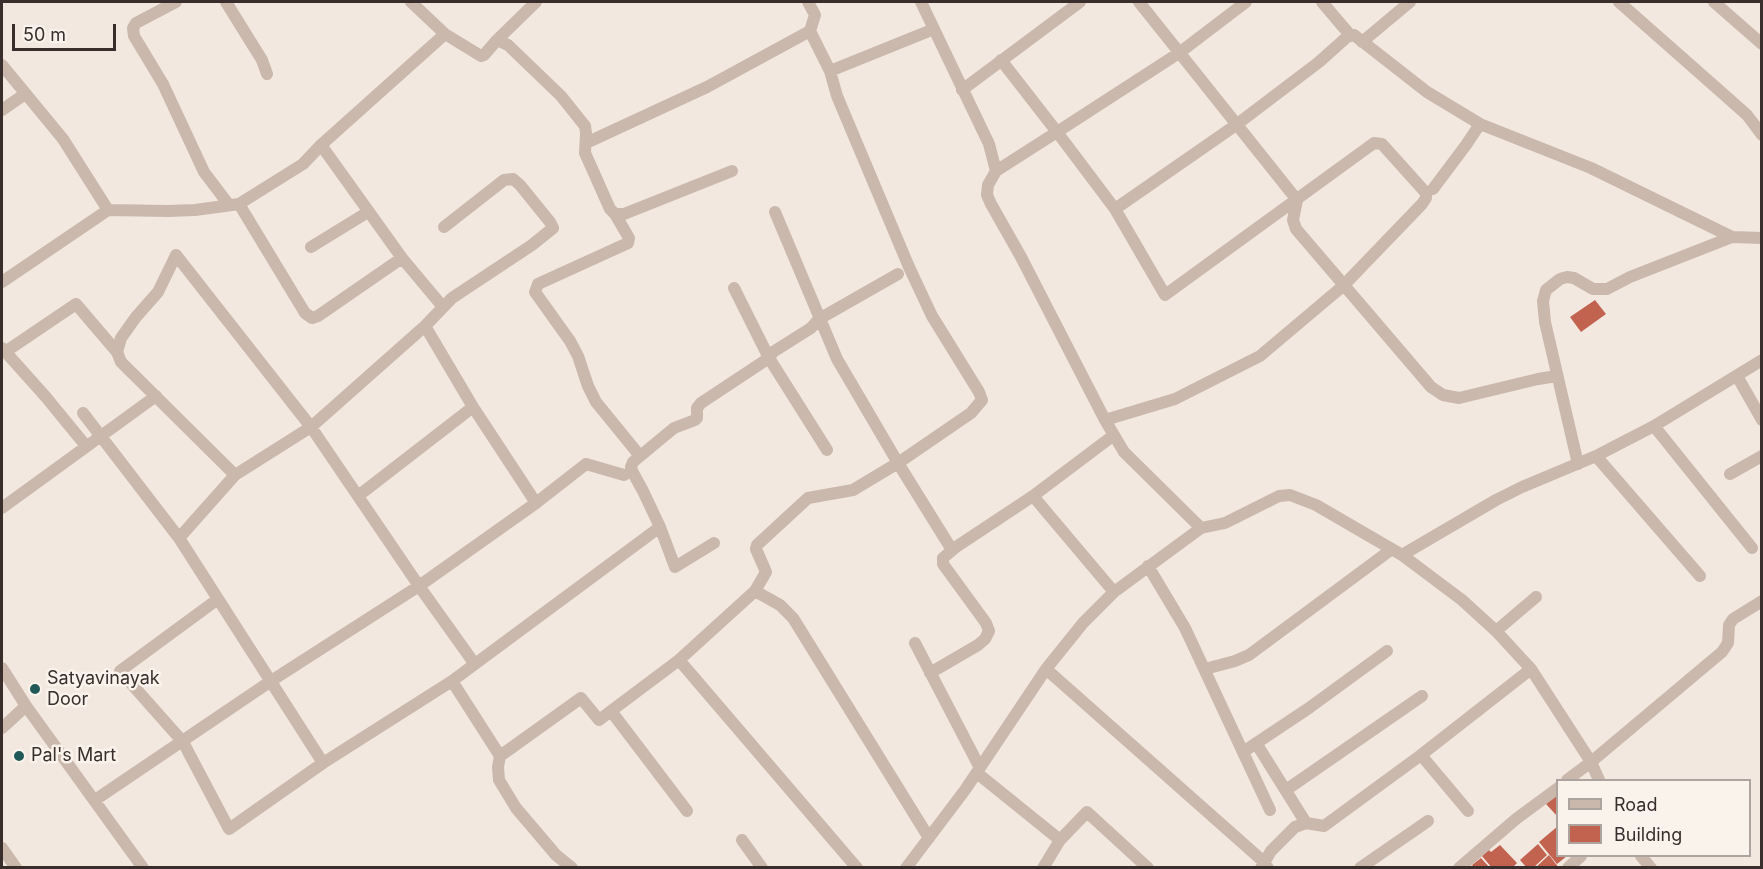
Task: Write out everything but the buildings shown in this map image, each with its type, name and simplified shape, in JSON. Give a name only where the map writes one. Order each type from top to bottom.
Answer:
[{"type":"street","points":[[176,2],[136,23],[133,28],[134,36],[163,84],[204,172],[234,205],[305,313],[312,318],[318,316],[402,258]]},
{"type":"street","points":[[226,2],[262,60],[267,74]]},
{"type":"street","points":[[411,2],[445,34],[481,56],[536,2]]},
{"type":"street","points":[[500,756],[581,698],[599,720],[679,660],[755,591],[766,572],[756,549],[757,545],[808,498],[853,490],[898,463],[970,413],[982,400],[932,316],[909,267],[837,96],[830,71],[810,31],[815,15],[808,2]]},
{"type":"street","points":[[922,2],[989,144],[996,171]]},
{"type":"street","points":[[962,90],[1080,2]]},
{"type":"street","points":[[1138,2],[1297,200]]},
{"type":"street","points":[[1201,528],[1124,453],[987,195],[988,185],[996,171],[1179,53],[1246,2]]},
{"type":"street","points":[[1322,2],[1350,35],[1354,35],[1427,92],[1480,124],[1591,168],[1732,237]]},
{"type":"street","points":[[1362,42],[1410,2]]},
{"type":"street","points":[[1619,2],[1730,99],[1761,135]]},
{"type":"street","points":[[1714,2],[1761,44]]},
{"type":"street","points":[[830,71],[934,29]]},
{"type":"street","points":[[586,143],[707,87],[810,31]]},
{"type":"street","points":[[2,282],[108,210],[168,211],[234,205],[303,164],[321,145],[445,34]]},
{"type":"street","points":[[1115,209],[1236,125],[1319,62],[1350,35]]},
{"type":"street","points":[[497,40],[508,45],[569,105],[585,126],[585,153],[610,209],[629,238],[628,243],[538,284],[535,292],[574,349],[596,402],[640,456]]},
{"type":"street","points":[[1001,60],[1115,209],[1165,295],[1370,145],[1379,142],[1426,193],[1422,204],[1343,286],[1260,356],[1175,399],[1105,420]]},
{"type":"street","points":[[2,65],[63,139],[108,210]]},
{"type":"street","points":[[2,110],[25,94]]},
{"type":"street","points":[[1433,189],[1480,124]]},
{"type":"street","points":[[321,145],[402,258],[443,307]]},
{"type":"street","points":[[615,214],[624,214],[732,171]]},
{"type":"street","points":[[179,538],[235,475],[311,427],[425,326],[452,298],[532,245],[553,228],[513,179],[504,180],[444,227]]},
{"type":"street","points":[[1297,200],[1293,220],[1296,229],[1431,387],[1443,395],[1459,398],[1557,376]]},
{"type":"street","points":[[311,247],[368,212]]},
{"type":"street","points":[[774,212],[837,359],[952,550]]},
{"type":"street","points":[[1578,464],[1545,322],[1543,302],[1546,290],[1560,279],[1567,277],[1574,278],[1593,289],[1607,288],[1732,237],[1761,238]]},
{"type":"street","points":[[117,352],[121,339],[136,317],[158,292],[176,255],[311,427],[474,663]]},
{"type":"street","points":[[714,543],[675,567],[660,527],[632,471],[633,462],[674,428],[695,420],[698,405],[769,358],[773,352],[811,328],[819,319],[898,274]]},
{"type":"street","points":[[734,288],[769,358],[827,450]]},
{"type":"street","points":[[86,446],[3,350],[76,304],[117,352],[121,362],[235,475]]},
{"type":"street","points":[[425,326],[473,407],[536,503]]},
{"type":"street","points":[[1205,669],[1249,655],[1397,552],[1522,487],[1596,456],[1654,426],[1761,360]]},
{"type":"street","points":[[1737,376],[1761,420]]},
{"type":"street","points":[[2,508],[156,396]]},
{"type":"street","points":[[358,496],[473,407]]},
{"type":"street","points":[[83,413],[179,538],[322,763]]},
{"type":"street","points":[[1654,426],[1752,548]]},
{"type":"street","points":[[930,673],[978,645],[986,639],[988,631],[986,623],[943,564],[943,558],[1033,496],[1114,435]]},
{"type":"street","points":[[1596,456],[1700,576]]},
{"type":"street","points":[[1730,474],[1761,456]]},
{"type":"street","points":[[95,800],[271,681],[419,586],[536,503],[586,464],[624,475]]},
{"type":"street","points":[[906,867],[978,771],[1046,669],[1083,623],[1114,592],[1201,528],[1226,523],[1279,496],[1290,495],[1316,505],[1397,552],[1462,600],[1496,631],[1531,669],[1591,762],[1599,779]]},
{"type":"street","points":[[1033,496],[1114,592]]},
{"type":"street","points":[[218,599],[120,670],[183,742],[229,829],[322,763],[452,681],[660,527]]},
{"type":"street","points":[[1148,566],[1185,628],[1270,810]]},
{"type":"street","points":[[755,591],[780,605],[793,618],[929,838]]},
{"type":"street","points":[[1496,631],[1536,597]]},
{"type":"street","points":[[1568,779],[1722,652],[1728,643],[1729,625],[1733,619],[1761,601]]},
{"type":"street","points":[[915,643],[978,771],[1060,840]]},
{"type":"street","points":[[1243,752],[1309,708],[1386,651]]},
{"type":"street","points":[[679,660],[857,867]]},
{"type":"street","points":[[2,668],[26,706],[143,867]]},
{"type":"street","points":[[1046,669],[1265,866],[1271,851],[1295,827],[1306,823],[1324,826],[1421,755],[1531,669]]},
{"type":"street","points":[[452,681],[500,756],[499,780],[516,808],[556,855],[572,867]]},
{"type":"street","points":[[1286,790],[1422,696]]},
{"type":"street","points":[[2,728],[26,706]]},
{"type":"street","points":[[610,711],[687,812]]},
{"type":"street","points":[[1256,743],[1306,823]]},
{"type":"street","points":[[1421,755],[1468,811]]},
{"type":"street","points":[[1459,867],[1556,789]]},
{"type":"street","points":[[1043,867],[1060,840],[1087,812],[1148,867]]},
{"type":"street","points":[[1360,867],[1428,821]]},
{"type":"street","points":[[742,840],[762,867]]},
{"type":"street","points":[[2,848],[16,867]]},
{"type":"place","name":"Satyavinayak Door","points":[[35,689]]},
{"type":"place","name":"Pal's Mart","points":[[19,756]]}]
